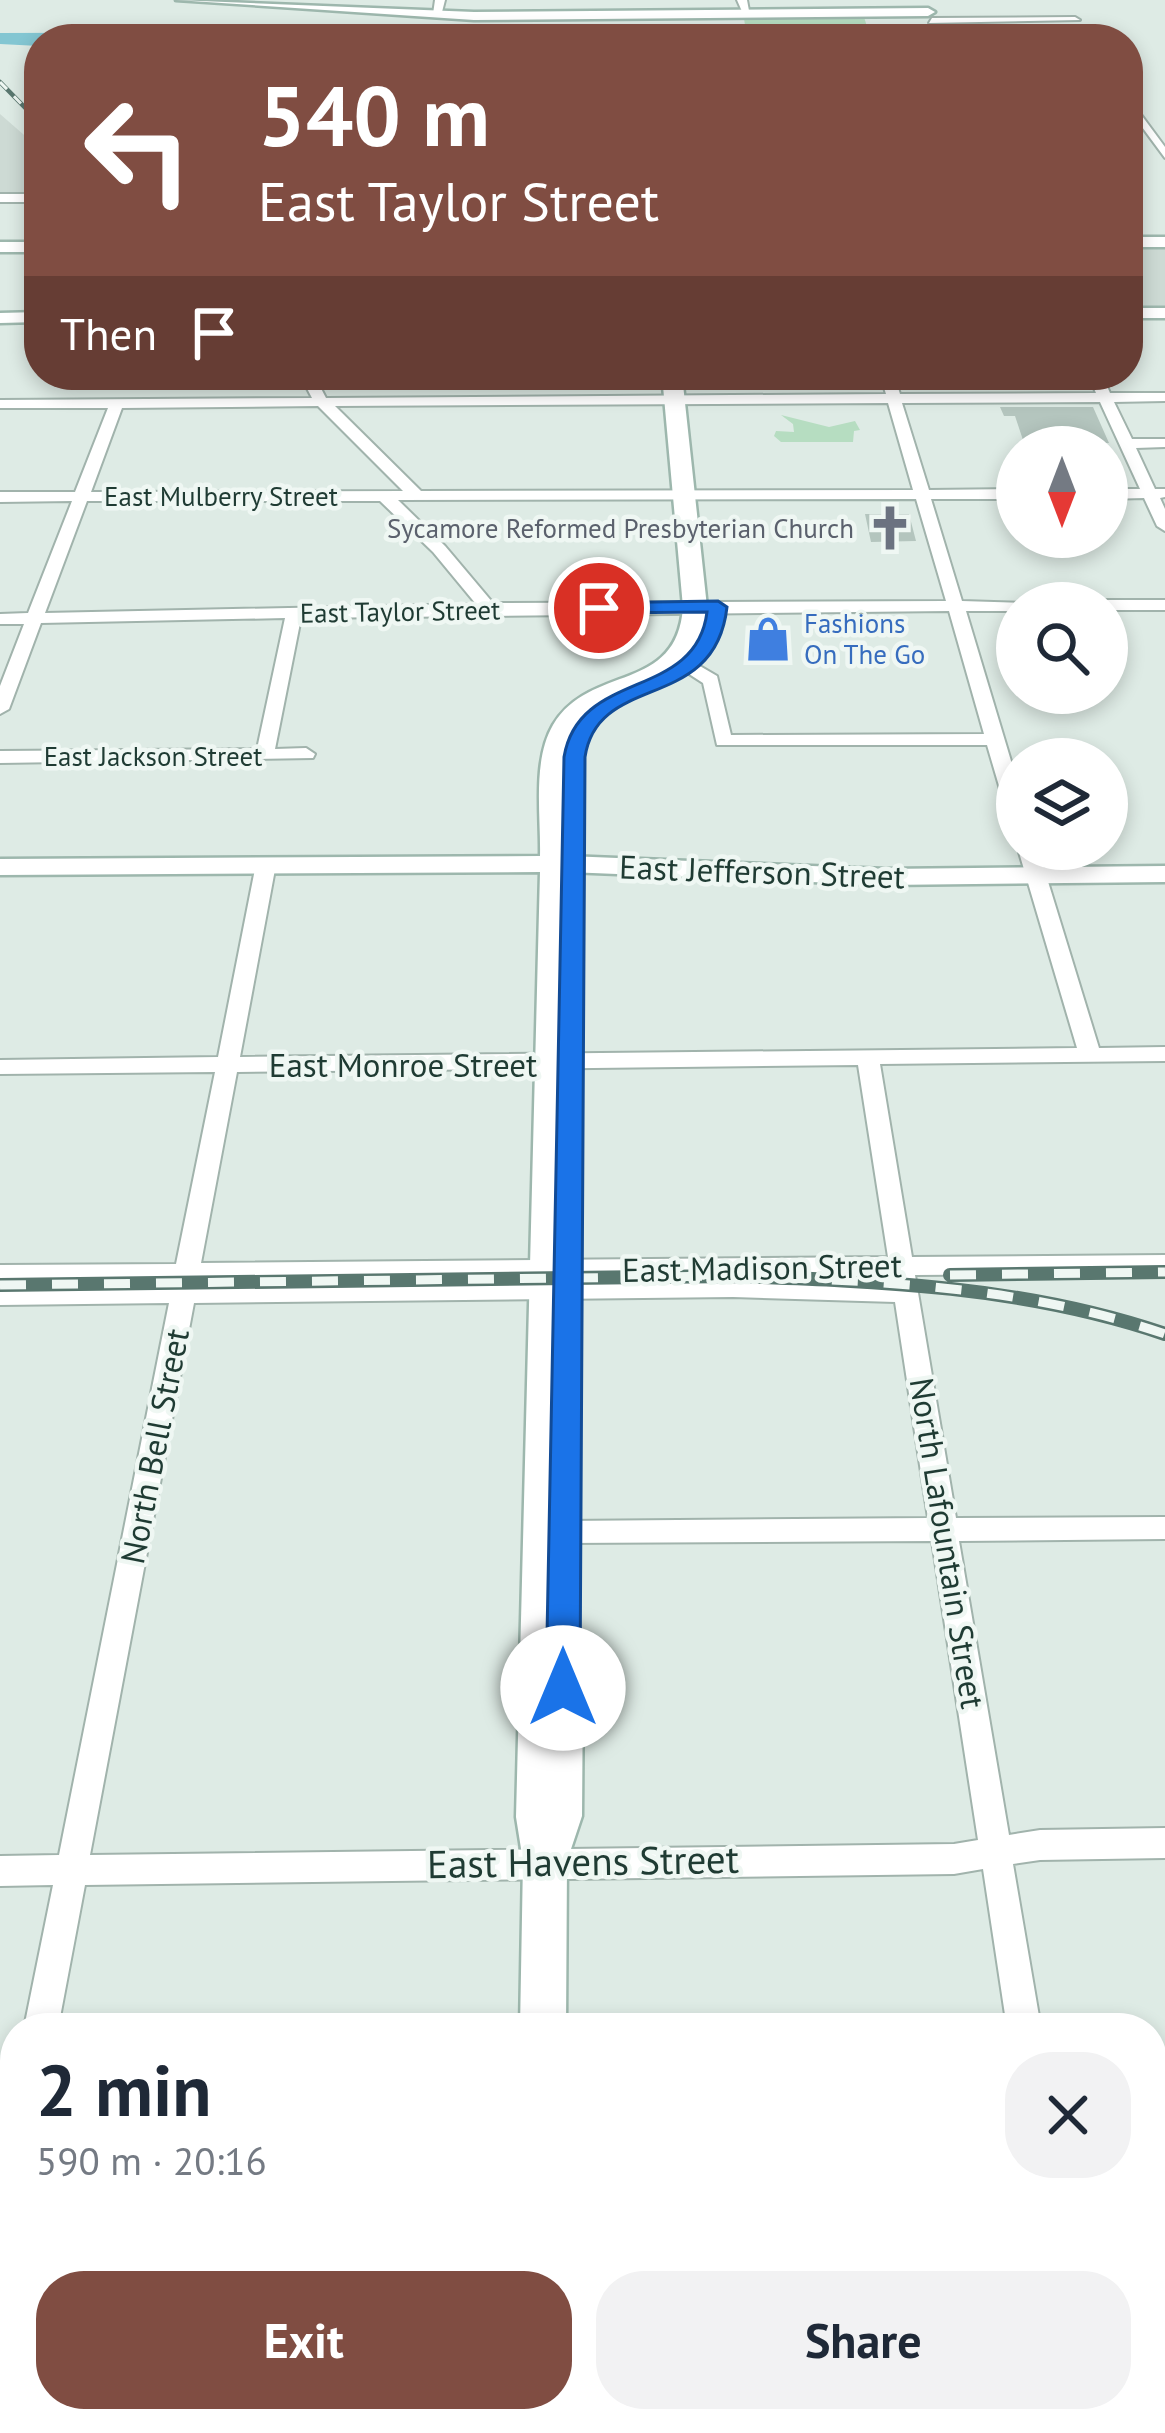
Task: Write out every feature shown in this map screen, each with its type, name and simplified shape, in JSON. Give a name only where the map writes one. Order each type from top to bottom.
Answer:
[{"type":"main road","points":[[183,0],[570,14],[745,7],[928,11]]},
{"type":"main road","points":[[545,1861],[561,1816],[564,864],[558,737],[568,720],[601,693],[684,662],[706,607],[686,390]]},
{"type":"main road","name":"East Jefferson Street","points":[[0,867],[564,864],[886,877],[996,866]]},
{"type":"main road","name":"East Jefferson Street","points":[[1121,870],[1165,874]]},
{"type":"main road","points":[[543,2013],[545,1861],[537,1817],[560,1280]]},
{"type":"street","points":[[1062,0],[1079,24]]},
{"type":"street","points":[[928,11],[1076,20]]},
{"type":"street","points":[[1143,122],[1165,155]]},
{"type":"street","points":[[315,390],[416,496]]},
{"type":"street","points":[[0,404],[686,390],[895,398],[1165,397]]},
{"type":"street","points":[[892,390],[996,745]]},
{"type":"street","points":[[1102,390],[1119,426]]},
{"type":"street","points":[[0,710],[117,403]]},
{"type":"street","points":[[1128,444],[1165,443]]},
{"type":"street","points":[[1128,446],[1158,493],[1165,526]]},
{"type":"street","points":[[1128,494],[1158,493]]},
{"type":"street","name":"East Mulberry Street","points":[[0,497],[996,494]]},
{"type":"street","points":[[384,496],[439,549],[489,609]]},
{"type":"street","points":[[1128,605],[1165,605]]},
{"type":"street","name":"East Taylor Street","points":[[0,619],[489,609],[996,606]]},
{"type":"street","points":[[265,754],[294,613]]},
{"type":"street","points":[[684,662],[711,680],[723,741],[994,739]]},
{"type":"street","name":"East Jackson Street","points":[[0,757],[306,754]]},
{"type":"street","name":"North Bell Street","points":[[44,2013],[266,864]]},
{"type":"street","points":[[1034,870],[1090,1055]]},
{"type":"street","name":"East Monroe Street","points":[[0,1067],[1165,1054]]},
{"type":"street","name":"North Lafountain Street","points":[[868,1059],[1022,2013]]},
{"type":"street","name":"East Madison Street","points":[[0,1296],[186,1284],[560,1280],[902,1264],[1165,1264]]},
{"type":"street","name":"East Madison Street","points":[[0,1274],[186,1284]]},
{"type":"street","name":"East Madison Street","points":[[560,1280],[907,1293]]},
{"type":"street","points":[[563,1532],[1165,1528]]},
{"type":"street","name":"East Havens Street","points":[[0,1870],[954,1859],[997,1850],[1165,1843]]},
{"type":"shaded area","points":[[0,114],[24,135],[24,196],[0,196]]},
{"type":"shaded area","points":[[1143,247],[1165,247],[1165,308],[1143,309]]},
{"type":"green space","points":[[864,17],[866,24],[745,24],[744,18]]},
{"type":"green space","points":[[781,415],[829,427],[855,421],[860,430],[854,431],[853,442],[781,442],[774,436],[776,431],[794,432],[793,424]]},
{"type":"water","points":[[0,33],[24,33],[24,45],[0,44]]},
{"type":"building","points":[[1000,407],[1093,407],[1101,426],[1018,426],[1015,416],[1004,416]]},
{"type":"building","name":"Sycamore Reformed Presbyterian Church","points":[[865,514],[909,514],[916,541],[871,542]]},
{"type":"railway","points":[[0,82],[24,107]]},
{"type":"railway","points":[[950,1275],[1165,1272]]},
{"type":"railway","points":[[0,1285],[787,1278],[1005,1296],[1059,1305],[1165,1334]]},
{"type":"place","name":"Sycamore Reformed Presbyterian Church","points":[[890,528]]},
{"type":"place","name":"Fashions On The Go","points":[[768,639]]},
{"type":"route","points":[[563,1688],[575,757],[578,737],[588,721],[610,702],[654,686],[700,658],[714,636],[718,607],[599,608]]}]
